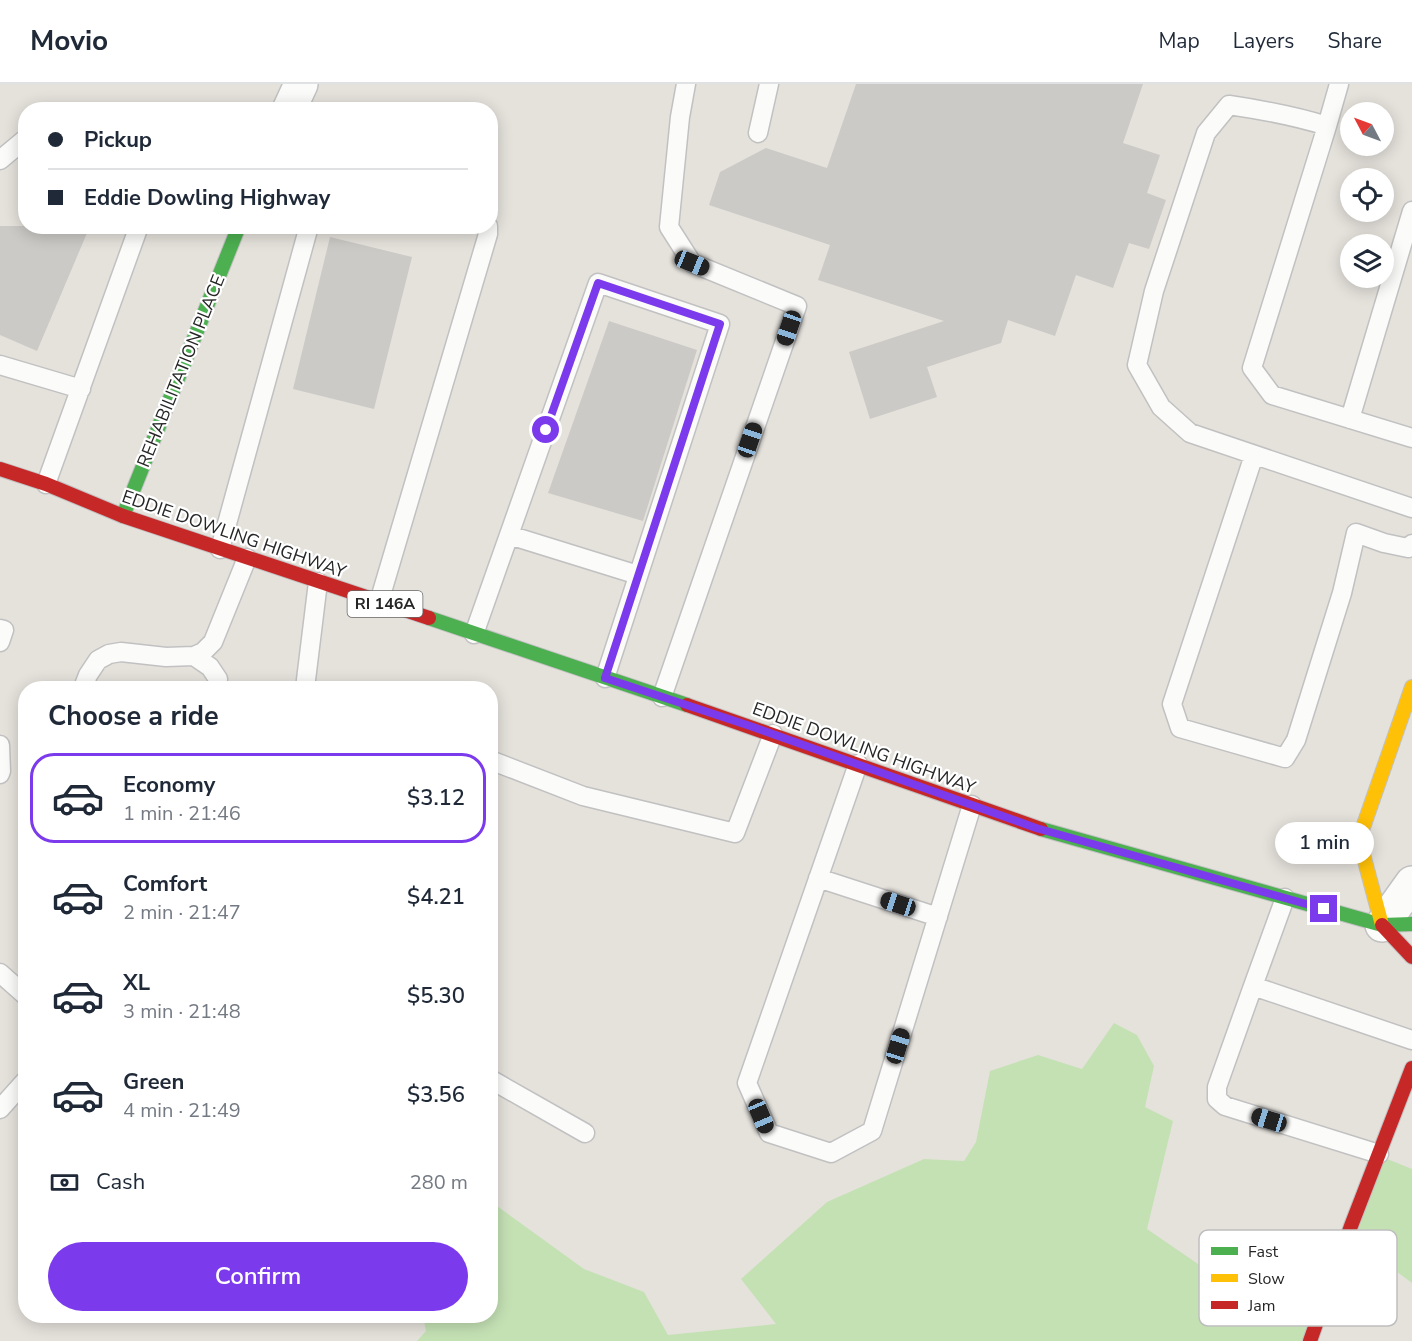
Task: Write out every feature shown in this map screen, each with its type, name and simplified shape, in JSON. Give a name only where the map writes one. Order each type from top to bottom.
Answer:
[{"type":"main road","name":"REHABILITATION PLACE","points":[[123,516],[236,234]]},
{"type":"main road","name":"EDDIE DOWLING HIGHWAY","points":[[0,469],[46,484],[123,516],[772,734],[1036,828],[1285,898],[1397,925]]},
{"type":"main road","points":[[1412,687],[1359,839],[1412,957]]},
{"type":"main road","points":[[1350,1230],[1412,1068]]},
{"type":"main road","points":[[1310,1341],[1315,1326]]},
{"type":"street","points":[[293,102],[301,84]]},
{"type":"street","points":[[1397,925],[1412,883]]},
{"type":"street","points":[[1397,925],[1412,910]]},
{"type":"lane","points":[[662,697],[797,306],[692,263],[669,227],[680,117],[686,84]]},
{"type":"lane","points":[[758,133],[769,84]]},
{"type":"lane","points":[[1338,84],[1252,368],[1272,395],[1412,438]]},
{"type":"lane","points":[[1327,126],[1271,111],[1229,105],[1206,133],[1154,291],[1137,365],[1161,407],[1190,433],[1412,508]]},
{"type":"lane","points":[[0,160],[18,145]]},
{"type":"lane","points":[[1350,419],[1412,211]]},
{"type":"lane","points":[[46,484],[136,234]]},
{"type":"lane","points":[[220,549],[307,234]]},
{"type":"lane","points":[[379,602],[488,234]]},
{"type":"lane","points":[[474,634],[598,283],[720,324],[605,678]]},
{"type":"lane","points":[[0,365],[81,389]]},
{"type":"lane","points":[[1254,455],[1172,704],[1180,728],[1285,758],[1296,740],[1342,593],[1356,533],[1384,543],[1408,548],[1412,544]]},
{"type":"lane","points":[[509,535],[638,575]]},
{"type":"lane","points":[[86,681],[98,660],[109,654],[121,652],[166,657],[194,656],[203,652],[213,642],[247,558]]},
{"type":"lane","points":[[307,681],[318,582]]},
{"type":"lane","points":[[0,629],[4,630],[0,642]]},
{"type":"lane","points":[[194,656],[210,668],[218,681]]},
{"type":"lane","points":[[498,763],[583,796],[735,833],[772,734]]},
{"type":"lane","points":[[0,745],[0,774]]},
{"type":"lane","points":[[858,764],[747,1083],[769,1133],[831,1153],[872,1131],[972,805]]},
{"type":"lane","points":[[818,878],[938,917]]},
{"type":"lane","points":[[1285,898],[1216,1087],[1217,1099],[1225,1106],[1379,1154]]},
{"type":"lane","points":[[0,973],[18,989]]},
{"type":"lane","points":[[1252,986],[1412,1040]]},
{"type":"lane","points":[[498,1084],[585,1133]]},
{"type":"lane","points":[[0,1109],[18,1089]]},
{"type":"green space","points":[[1114,1023],[1137,1035],[1154,1066],[1145,1107],[1173,1121],[1147,1229],[1199,1265],[1199,1326],[1309,1326],[1304,1341],[417,1341],[426,1331],[424,1323],[498,1323],[498,1207],[584,1269],[644,1292],[668,1335],[776,1324],[741,1279],[827,1202],[924,1159],[964,1161],[976,1142],[990,1071],[1038,1055],[1082,1069]]},
{"type":"green space","points":[[1380,1156],[1412,1169],[1412,1283],[1397,1272],[1397,1230],[1359,1230],[1353,1218]]},
{"type":"building","points":[[856,84],[1143,84],[1123,143],[1160,155],[1147,193],[1166,200],[1149,249],[1129,243],[1113,288],[1076,275],[1055,336],[1008,320],[1001,343],[927,367],[937,397],[870,419],[849,352],[944,321],[818,280],[830,245],[709,205],[720,172],[766,148],[827,168]]},
{"type":"building","points":[[0,226],[18,226],[18,234],[87,234],[37,351],[0,335]]},
{"type":"building","points":[[330,237],[412,257],[374,409],[293,389]]},
{"type":"building","points":[[609,321],[697,350],[643,521],[548,493]]},
{"type":"traffic: fast","points":[[123,516],[236,234]]},
{"type":"traffic: fast","points":[[429,618],[687,705]]},
{"type":"traffic: fast","points":[[1041,829],[1382,925],[1412,924]]},
{"type":"traffic: slow","points":[[1382,925],[1359,839],[1412,687]]},
{"type":"traffic: jam","points":[[0,469],[46,484],[123,516],[429,618]]},
{"type":"traffic: jam","points":[[687,705],[1041,829]]},
{"type":"traffic: jam","points":[[1382,925],[1412,957]]},
{"type":"traffic: jam","points":[[1350,1230],[1412,1068]]},
{"type":"traffic: jam","points":[[1310,1341],[1315,1326]]},
{"type":"route","points":[[546,430],[598,283],[720,324],[605,678],[753,727],[1036,828],[1324,909]]}]
